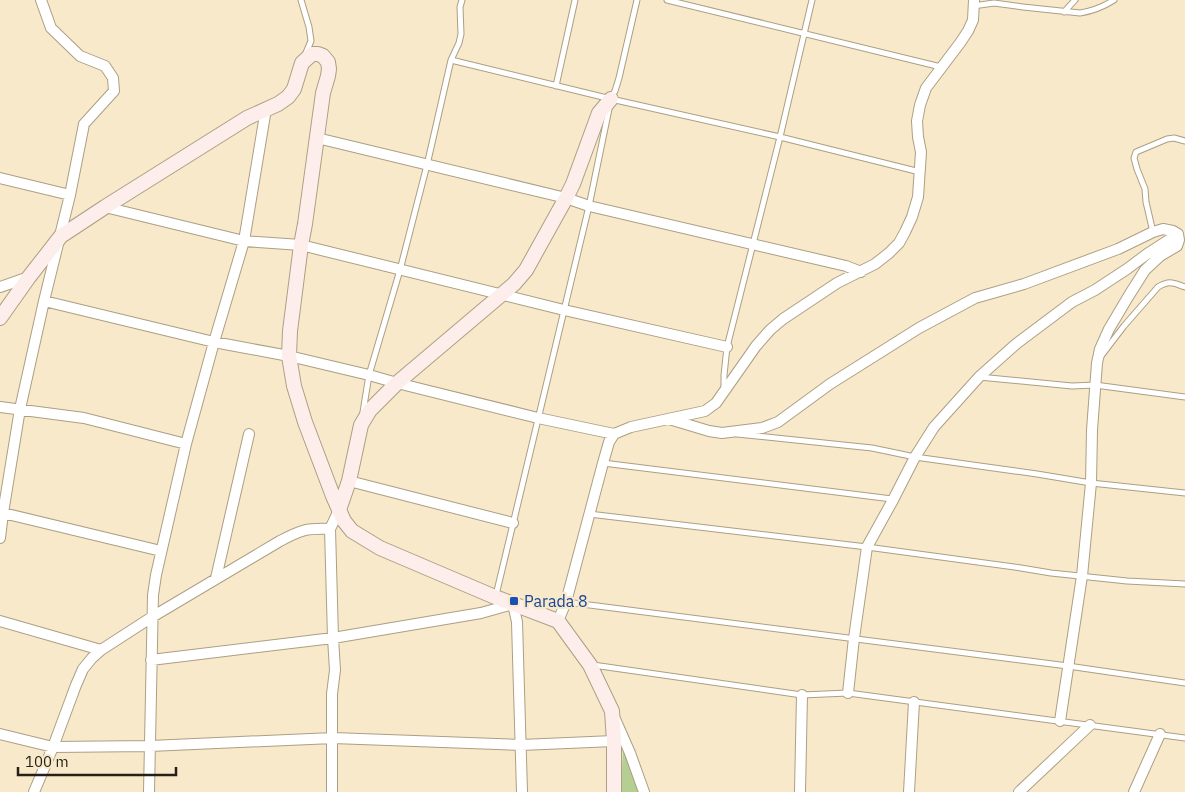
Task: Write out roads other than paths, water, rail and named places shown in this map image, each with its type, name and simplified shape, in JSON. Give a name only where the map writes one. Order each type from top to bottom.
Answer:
[{"type":"street","points":[[0,538],[20,409],[44,301],[61,236],[84,124],[114,91],[113,78],[105,66],[80,56],[51,28],[41,0]]},
{"type":"street","points":[[44,301],[214,342],[289,356],[538,418],[614,434],[631,427],[706,411],[716,403],[750,354],[770,330],[837,283],[875,264],[898,243],[912,217],[918,198],[921,152],[917,121],[920,105],[926,88],[968,31],[973,20],[973,2]]},
{"type":"street","points":[[0,318],[61,236],[247,118],[278,104],[288,97],[294,89],[302,63],[307,57],[312,54],[323,56],[328,62],[329,69],[323,93],[301,245],[290,331],[289,356],[294,386],[305,422],[338,510],[344,522],[352,531],[380,548],[495,597],[558,621],[590,665],[630,753],[644,792]]},
{"type":"street","points":[[332,792],[332,694],[335,670],[330,529],[349,481],[361,425],[370,410],[397,383],[514,284],[526,270],[573,184],[599,113],[610,99]]},
{"type":"street","points":[[149,792],[153,595],[161,551],[186,444],[244,241],[266,109]]},
{"type":"street","points":[[317,138],[566,198],[589,206],[846,266],[861,272]]},
{"type":"street","points":[[0,178],[70,195]]},
{"type":"street","points":[[105,207],[244,241],[301,245],[564,310],[727,347]]},
{"type":"street","points":[[669,419],[722,433],[762,428],[778,422],[830,384],[919,328],[975,298],[1024,284],[1118,249],[1153,232],[1163,229],[1178,234]]},
{"type":"street","points":[[1060,721],[1082,576],[1091,482],[1096,363],[1100,348],[1109,329],[1137,284],[1146,270],[1160,256],[1177,246],[1178,234]]},
{"type":"street","points":[[848,693],[867,547],[915,457],[934,427],[979,378],[1016,344],[1072,302],[1103,285],[1178,234]]},
{"type":"street","points":[[0,288],[29,277]]},
{"type":"street","points":[[0,407],[84,418],[186,444]]},
{"type":"street","points":[[216,578],[249,434]]},
{"type":"street","points":[[558,621],[566,602],[603,463],[614,434]]},
{"type":"street","points":[[349,481],[513,523]]},
{"type":"street","points":[[3,512],[161,551]]},
{"type":"street","points":[[34,792],[83,669],[101,650],[216,578],[280,541],[300,531],[314,528],[330,529]]},
{"type":"street","points":[[151,660],[333,638],[481,613],[513,604]]},
{"type":"street","points":[[513,604],[517,622],[522,792]]},
{"type":"street","points":[[0,621],[101,650]]},
{"type":"street","points":[[800,792],[802,695]]},
{"type":"street","points":[[909,792],[914,702]]},
{"type":"street","points":[[612,711],[614,792]]},
{"type":"street","points":[[1019,792],[1090,725]]},
{"type":"street","points":[[0,734],[53,747],[150,746],[333,738],[521,745],[614,740]]},
{"type":"street","points":[[1134,792],[1160,734]]},
{"type":"lane","points":[[301,0],[311,41],[302,63]]},
{"type":"lane","points":[[361,425],[369,375],[400,270],[451,60],[459,43],[461,34],[460,7],[462,0]]},
{"type":"lane","points":[[556,86],[575,0]]},
{"type":"lane","points":[[495,597],[589,206],[610,99],[619,78],[638,0]]},
{"type":"lane","points":[[667,0],[941,67]]},
{"type":"lane","points":[[724,392],[727,347],[780,138],[812,0]]},
{"type":"lane","points":[[1064,12],[1076,0]]},
{"type":"lane","points":[[973,2],[994,2],[1064,12],[1089,12],[1099,9],[1114,0]]},
{"type":"lane","points":[[451,60],[920,172]]},
{"type":"lane","points":[[1153,232],[1145,189],[1134,158],[1136,152],[1174,138],[1185,141]]},
{"type":"lane","points":[[1096,363],[1124,326],[1158,287],[1165,283],[1185,287]]},
{"type":"lane","points":[[979,378],[1072,386],[1095,385],[1185,397]]},
{"type":"lane","points":[[722,433],[872,448],[915,457],[1185,494]]},
{"type":"lane","points":[[603,463],[893,500]]},
{"type":"lane","points":[[589,514],[867,547],[1051,573],[1127,581],[1185,584]]},
{"type":"lane","points":[[566,602],[1068,666],[1185,683]]},
{"type":"lane","points":[[590,665],[802,695],[848,693],[1185,738]]},
{"type":"place","name":"Parada 8","points":[[514,601]]}]
